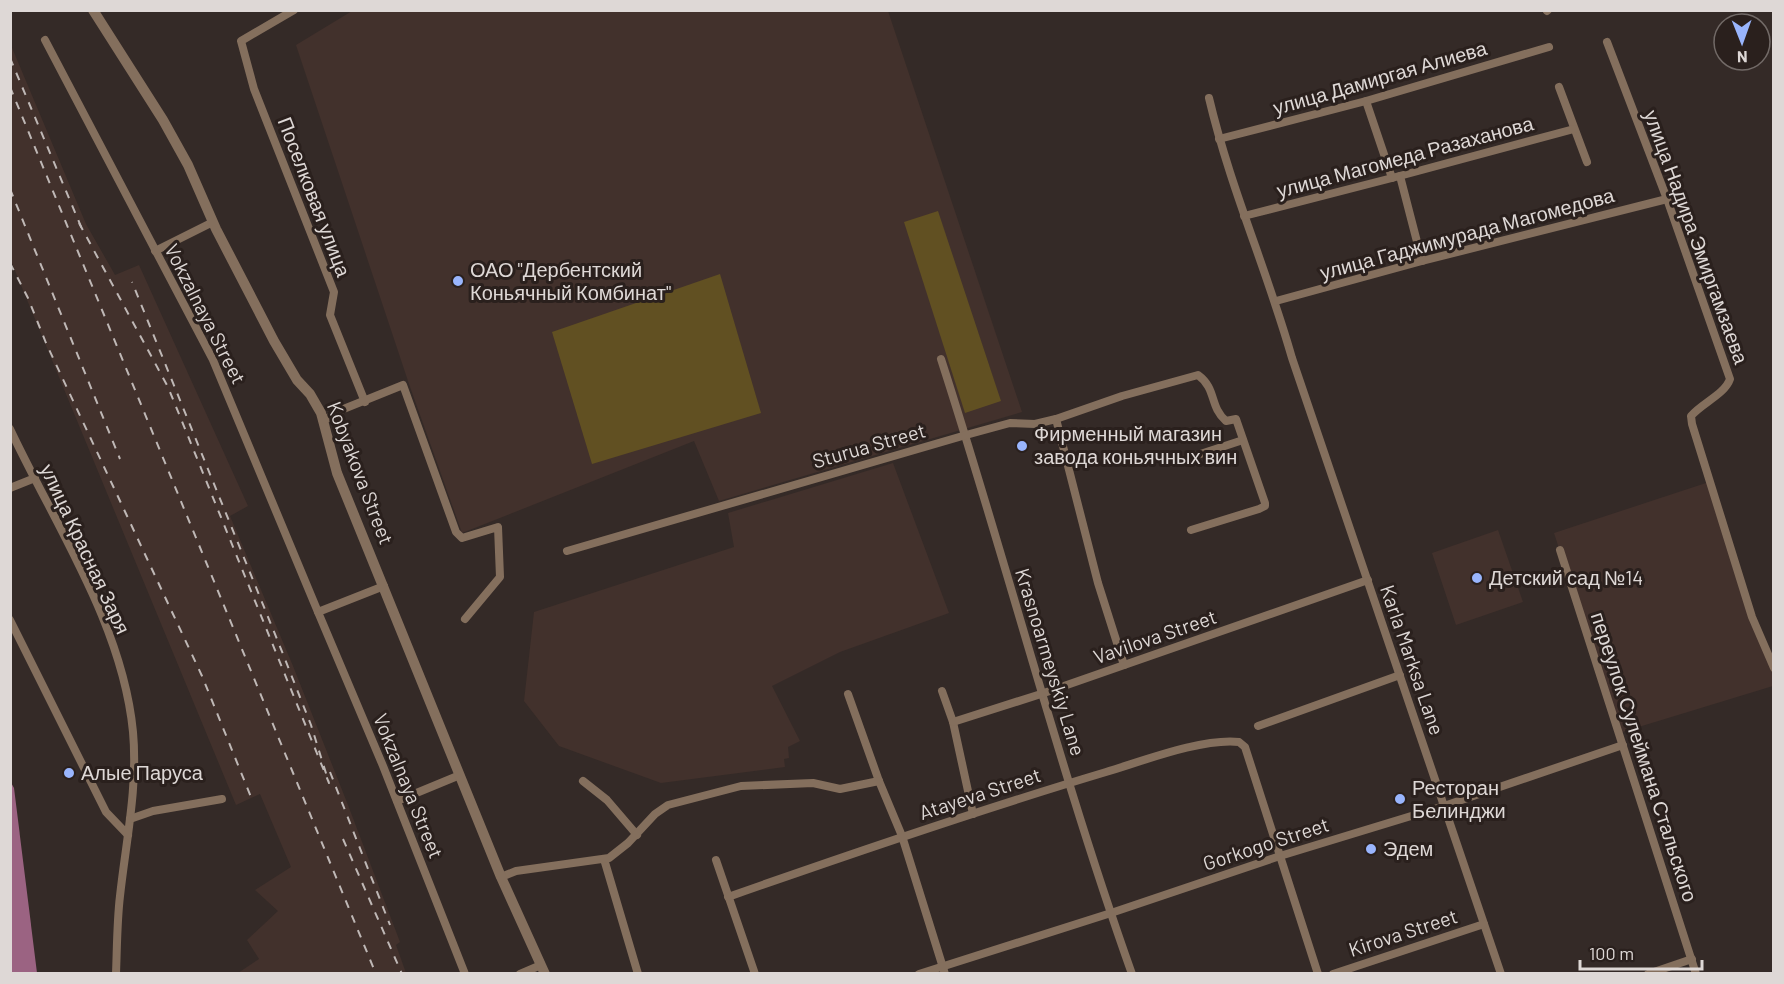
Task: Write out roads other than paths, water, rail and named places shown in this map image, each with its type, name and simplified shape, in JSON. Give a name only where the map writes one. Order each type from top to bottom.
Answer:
[{"type":"street","name":"Kobyakova Street","points":[[93,10],[163,120],[188,165],[213,222],[274,342],[321,413],[337,473],[501,877],[543,969]]},
{"type":"street","name":"Поселковая улица","points":[[294,10],[241,41],[254,89],[334,291],[330,315],[364,402]]},
{"type":"street","name":"Vokzalnaya Street","points":[[45,40],[213,360],[397,801],[465,974]]},
{"type":"street","name":"улица Надира Эмиргамзаева","points":[[1607,42],[1730,378],[1728,385],[1691,416],[1692,424],[1752,617],[1773,668]]},
{"type":"street","name":"улица Дамиргая Алиева","points":[[1219,139],[1366,101],[1549,47]]},
{"type":"street","points":[[1559,87],[1587,162]]},
{"type":"street","name":"Karla Marksa Lane","points":[[1209,98],[1219,139],[1244,216],[1276,302],[1292,358],[1501,974]]},
{"type":"street","points":[[1366,101],[1392,178]]},
{"type":"street","name":"улица Магомеда Разаханова","points":[[1244,216],[1574,129]]},
{"type":"street","points":[[1400,176],[1422,261]]},
{"type":"street","name":"улица Гаджимурада Магомедова","points":[[1276,302],[1422,261],[1666,199]]},
{"type":"street","points":[[155,251],[213,222]]},
{"type":"street","name":"Krasnoarmeyskiy Lane","points":[[941,359],[966,435],[1041,694],[1132,974]]},
{"type":"street","name":"Sturua Street","points":[[567,551],[966,435],[1010,423],[1035,424],[1056,419],[1122,396],[1198,375],[1207,382],[1218,414],[1226,421],[1236,419],[1243,440]]},
{"type":"street","points":[[323,421],[341,410],[403,386],[456,532],[462,538],[498,527],[500,577],[465,619]]},
{"type":"street","points":[[1056,419],[1098,582],[1124,665]]},
{"type":"street","name":"улица Красная Заря","points":[[10,429],[86,582],[108,632],[124,682],[133,730],[135,766],[119,898],[116,974]]},
{"type":"street","points":[[1173,463],[1243,440],[1265,503],[1265,506],[1259,509],[1191,530]]},
{"type":"street","points":[[10,488],[35,478]]},
{"type":"street","name":"переулок Сулеймана Стальского","points":[[1560,550],[1696,974]]},
{"type":"street","name":"Vavilova Street","points":[[953,722],[1041,694],[1368,580]]},
{"type":"street","points":[[318,612],[384,586]]},
{"type":"street","points":[[10,621],[101,804],[128,835]]},
{"type":"street","points":[[1258,726],[1400,675]]},
{"type":"street","points":[[942,691],[953,722],[973,814]]},
{"type":"street","points":[[848,694],[879,781],[902,836],[944,970]]},
{"type":"street","name":"Atayeva Street","points":[[728,897],[902,836],[1070,783],[1213,743],[1239,742],[1245,747],[1280,856]]},
{"type":"street","name":"Gorkogo Street","points":[[919,974],[944,970],[1280,856],[1444,806],[1623,745]]},
{"type":"street","points":[[397,801],[460,775]]},
{"type":"street","points":[[583,781],[612,806],[637,835]]},
{"type":"street","points":[[501,877],[516,871],[604,859],[616,854],[655,814],[668,805],[741,786],[813,783],[840,789],[879,781]]},
{"type":"street","points":[[130,819],[153,811],[222,799]]},
{"type":"street","points":[[1280,856],[1318,974]]},
{"type":"street","points":[[604,859],[638,974]]},
{"type":"street","points":[[716,860],[755,974]]},
{"type":"street","name":"Kirova Street","points":[[1333,974],[1484,924]]},
{"type":"street","points":[[1648,974],[1692,959]]},
{"type":"street","points":[[520,974],[543,969]]},
{"type":"railway","points":[[10,58],[82,229]]},
{"type":"railway","points":[[10,87],[376,974]]},
{"type":"railway","points":[[10,189],[120,459]]},
{"type":"railway","points":[[79,223],[168,387],[329,783],[311,725],[132,282]]},
{"type":"railway","points":[[10,263],[202,676],[253,802]]},
{"type":"railway","points":[[330,772],[390,925]]},
{"type":"railway","points":[[343,839],[402,974]]},
{"type":"place","name":"ОАО \"Дербентский Коньячный Комбинат\"","points":[[458,281]]},
{"type":"place","name":"Фирменный магазин завода коньячных вин","points":[[1022,446]]},
{"type":"place","name":"Детский сад №14","points":[[1477,578]]},
{"type":"place","name":"Алые Паруса","points":[[69,773]]},
{"type":"place","name":"Ресторан Белинджи","points":[[1400,799]]},
{"type":"place","name":"Эдем","points":[[1371,849]]}]
